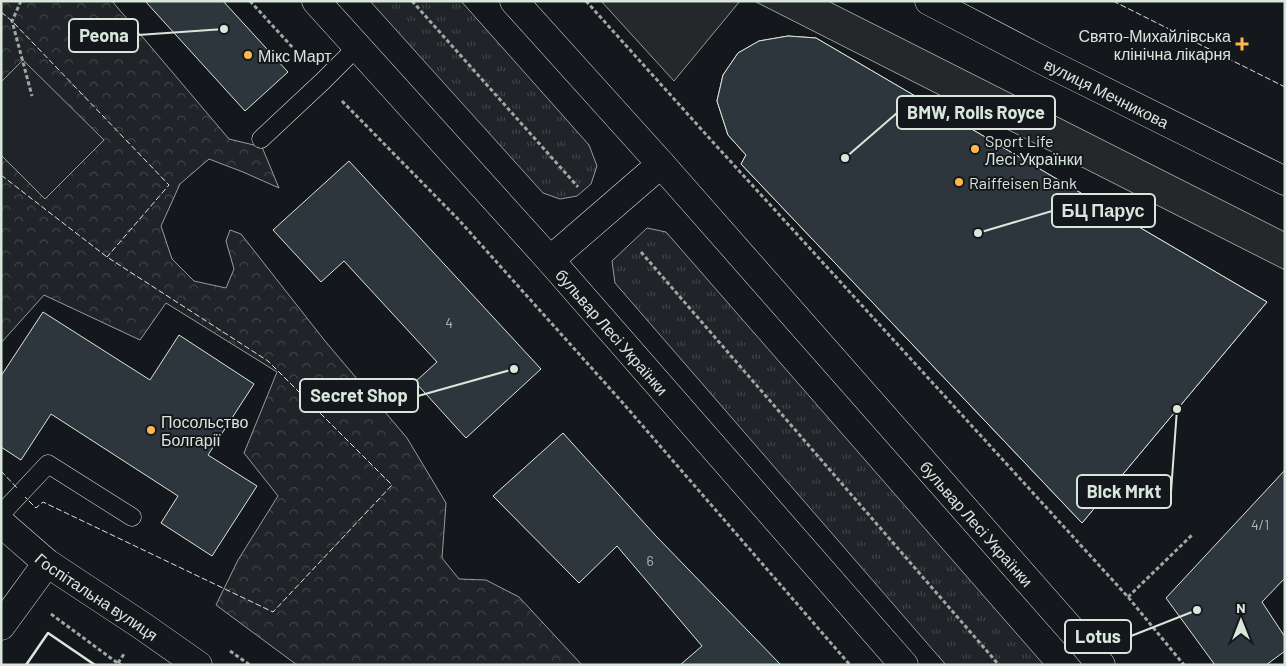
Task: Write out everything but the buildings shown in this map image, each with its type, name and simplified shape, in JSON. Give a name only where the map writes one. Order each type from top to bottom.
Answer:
[{"type":"main road","name":"бульвар Лесі Українки","points":[[316,1],[550,260],[904,665]]},
{"type":"main road","name":"бульвар Лесі Українки","points":[[514,1],[661,164],[1082,641],[1101,665]]},
{"type":"main road","name":"вулиця Мечникова","points":[[930,1],[1042,60],[1285,181]]},
{"type":"main road","points":[[550,260],[661,164]]},
{"type":"main road","name":"Госпітальна вулиця","points":[[1,523],[47,563],[198,665]]},
{"type":"main road","points":[[1,626],[47,563]]},
{"type":"lane","points":[[261,139],[358,46]]},
{"type":"lane","points":[[1,514],[48,464],[132,517]]},
{"type":"path","points":[[21,1],[12,20],[32,96]]},
{"type":"path","points":[[250,1],[323,81],[478,241],[622,402],[850,665]]},
{"type":"path","points":[[412,1],[578,186]]},
{"type":"path","points":[[586,1],[1128,597],[1184,665]]},
{"type":"path","points":[[641,252],[999,665]]},
{"type":"path","points":[[1128,597],[1193,534]]},
{"type":"path","points":[[24,594],[120,665]]},
{"type":"green space","points":[[1,1],[112,1],[229,139],[262,147],[279,188],[209,159],[180,184],[161,226],[172,259],[194,281],[226,288],[234,269],[226,241],[230,230],[241,234],[325,341],[407,438],[446,503],[442,558],[459,579],[486,580],[519,597],[582,665],[297,665],[216,605],[238,560],[278,496],[244,453],[277,372],[166,303],[140,340],[44,295],[1,343]]},
{"type":"green space","points":[[370,1],[461,1],[589,145],[597,166],[591,184],[577,196],[560,199],[543,193]]},
{"type":"green space","points":[[23,60],[104,140],[45,199],[1,155],[1,82]]},
{"type":"green space","points":[[647,228],[666,232],[1044,665],[946,665],[615,283],[612,261]]},
{"type":"shaded area","points":[[601,1],[740,1],[674,81]]},
{"type":"shaded area","points":[[754,1],[828,1],[1285,232],[1285,270]]},
{"type":"fence","points":[[1113,1],[1285,87]]},
{"type":"fence","points":[[1,12],[12,21],[169,185],[107,257]]},
{"type":"fence","points":[[1,175],[107,257],[268,361],[392,485],[273,612],[43,502],[36,508],[25,497]]},
{"type":"fence","points":[[1,471],[18,489]]},
{"type":"wall","points":[[26,665],[48,633],[95,665]]},
{"type":"place","name":"Peona","points":[[224,29]]},
{"type":"place","name":"Свято-Михайлівська клінічна лікарня","points":[[1242,44]]},
{"type":"place","name":"Мікс Март","points":[[248,55]]},
{"type":"place","name":"Sport Life Лесі Українки","points":[[975,149]]},
{"type":"place","name":"BMW, Rolls Royce","points":[[845,158]]},
{"type":"place","name":"Raiffeisen Bank","points":[[959,182]]},
{"type":"place","name":"БЦ Парус","points":[[978,233]]},
{"type":"place","name":"Secret Shop","points":[[514,369]]},
{"type":"place","name":"Blck Mrkt","points":[[1177,409]]},
{"type":"place","name":"Посольство Болгарії","points":[[151,430]]},
{"type":"place","name":"Lotus","points":[[1197,610]]}]
